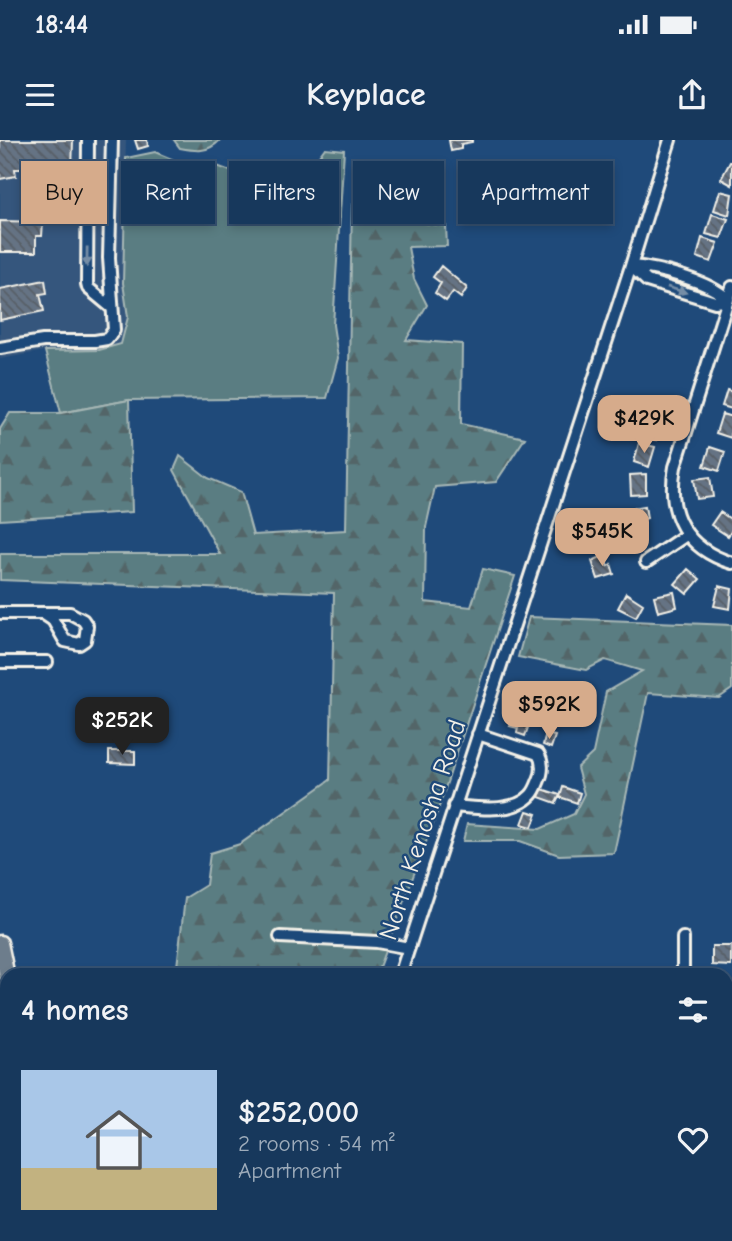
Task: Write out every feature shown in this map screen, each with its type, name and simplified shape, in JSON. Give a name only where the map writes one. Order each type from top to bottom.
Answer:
[{"type":"main road","points":[[0,943],[5,968]]},
{"type":"street","points":[[88,140],[87,284],[112,308]]},
{"type":"street","points":[[0,348],[43,341],[95,341],[107,339],[114,330],[109,258],[112,140]]},
{"type":"street","name":"North Kenosha Road","points":[[402,968],[670,140]]},
{"type":"street","points":[[631,267],[650,268],[719,290],[728,300]]},
{"type":"street","points":[[732,287],[671,486],[673,505],[686,535],[706,551],[732,563]]},
{"type":"street","points":[[646,562],[686,535]]},
{"type":"street","points":[[0,613],[44,614]]},
{"type":"street","points":[[0,662],[47,662]]},
{"type":"street","points":[[454,806],[477,808],[520,803],[532,794],[542,775],[542,759],[538,754],[478,734]]},
{"type":"street","points":[[280,937],[377,942],[409,948]]},
{"type":"street","points":[[683,939],[683,968]]},
{"type":"shaded area","points":[[0,140],[126,140],[126,161],[121,161],[121,224],[124,224],[123,283],[128,317],[121,344],[99,350],[45,351],[0,359]]},
{"type":"green space","points":[[174,140],[220,140],[211,147],[197,150],[180,148]]},
{"type":"green space","points":[[325,148],[344,150],[333,325],[338,358],[327,398],[129,400],[61,413],[45,351],[99,350],[121,344],[128,317],[123,283],[124,224],[215,224],[215,166],[229,170],[229,224],[339,224],[339,161],[315,161]]},
{"type":"green space","points":[[155,152],[176,161],[126,161],[126,158]]},
{"type":"green space","points":[[352,205],[353,224],[446,226],[447,246],[408,247],[414,279],[427,305],[406,340],[462,344],[461,424],[525,438],[496,482],[435,487],[426,527],[425,602],[471,607],[483,569],[515,576],[437,813],[379,968],[177,968],[185,898],[206,885],[210,853],[240,844],[330,780],[334,593],[0,580],[0,554],[220,554],[174,470],[180,456],[208,478],[241,492],[253,535],[346,530]]},
{"type":"green space","points":[[129,400],[132,512],[0,520],[0,429],[10,413],[61,413]]},
{"type":"green space","points":[[529,617],[732,625],[732,689],[719,698],[648,693],[614,853],[559,855],[520,841],[463,841],[467,824],[540,829],[574,814],[584,794],[577,768],[593,753],[606,692],[642,671],[605,660],[586,670],[518,657]]},
{"type":"building","points":[[0,140],[73,140],[72,161],[21,161],[21,169],[15,169],[16,176],[0,179]]},
{"type":"building","points":[[135,140],[147,140],[148,146],[138,149]]},
{"type":"building","points":[[449,140],[472,142],[461,144],[461,149],[451,151]]},
{"type":"building","points":[[732,162],[732,185],[721,179]]},
{"type":"building","points":[[720,191],[732,194],[729,215],[714,210]]},
{"type":"building","points":[[712,214],[728,219],[721,238],[706,234]]},
{"type":"building","points":[[0,221],[43,224],[42,236],[36,236],[36,252],[0,252]]},
{"type":"building","points":[[702,238],[718,243],[711,262],[697,257]]},
{"type":"building","points":[[441,266],[467,288],[461,298],[453,292],[446,301],[435,293],[441,283],[433,277]]},
{"type":"building","points":[[45,280],[47,293],[40,294],[44,311],[0,320],[0,289]]},
{"type":"building","points":[[727,390],[732,392],[732,409],[722,406]]},
{"type":"building","points":[[722,414],[732,417],[731,438],[716,433]]},
{"type":"building","points":[[647,417],[663,421],[657,440],[642,436]]},
{"type":"building","points":[[639,443],[655,447],[649,467],[634,462]]},
{"type":"building","points":[[710,447],[725,452],[719,471],[704,466]]},
{"type":"building","points":[[646,474],[646,494],[631,495],[630,475]]},
{"type":"building","points":[[710,477],[713,497],[697,499],[694,479]]},
{"type":"building","points":[[645,506],[647,518],[638,521],[638,524],[628,525],[626,509]]},
{"type":"building","points":[[720,512],[732,520],[732,530],[728,536],[711,525]]},
{"type":"building","points":[[603,522],[614,526],[612,536],[615,537],[611,546],[595,540]]},
{"type":"building","points":[[603,556],[608,566],[611,564],[614,574],[598,579],[592,561]]},
{"type":"building","points":[[688,569],[700,579],[687,594],[675,584]]},
{"type":"building","points":[[719,586],[732,589],[730,609],[714,606]]},
{"type":"building","points":[[674,592],[677,607],[658,612],[654,596]]},
{"type":"building","points":[[626,593],[643,604],[636,617],[618,608]]},
{"type":"building","points":[[514,716],[530,722],[525,736],[517,733],[518,728],[510,726]]},
{"type":"building","points":[[546,734],[555,736],[551,748],[543,745]]},
{"type":"building","points":[[109,751],[135,751],[135,764],[109,763]]},
{"type":"building","points":[[563,787],[580,793],[577,803],[560,797]]},
{"type":"building","points":[[542,789],[560,795],[556,803],[539,797]]},
{"type":"building","points":[[527,811],[537,814],[532,827],[522,824]]},
{"type":"building","points":[[712,946],[731,946],[731,966],[712,965]]}]
